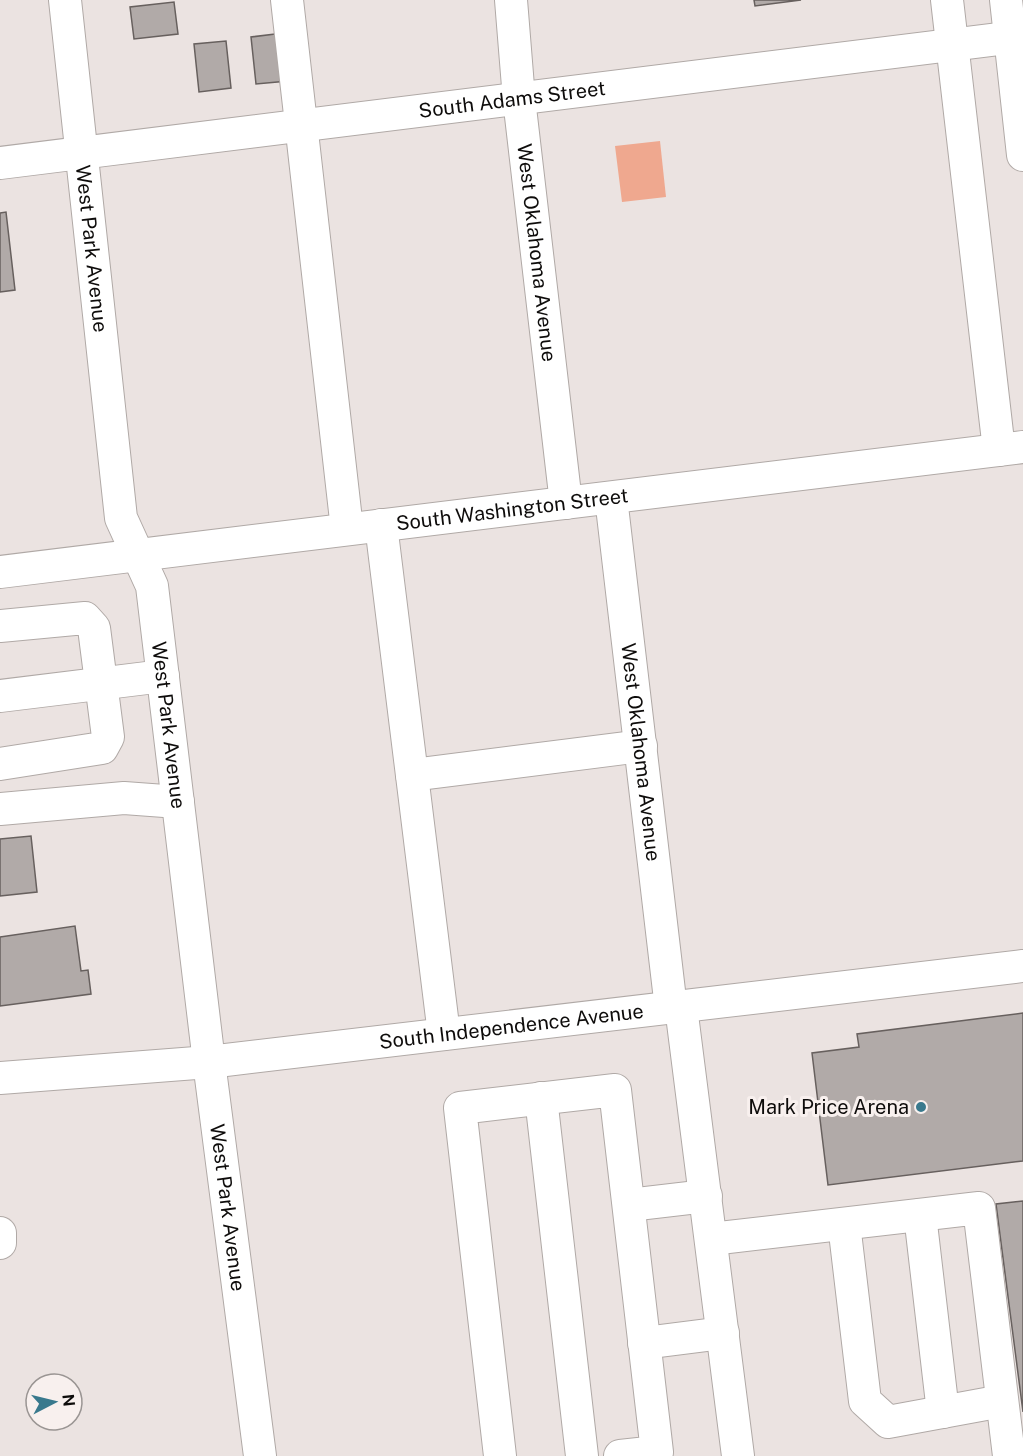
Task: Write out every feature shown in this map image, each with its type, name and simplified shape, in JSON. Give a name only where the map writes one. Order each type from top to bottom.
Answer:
[{"type":"street","name":"West Park Avenue","points":[[65,0],[121,518],[152,586],[209,1062],[260,1456]]},
{"type":"street","points":[[287,0],[347,529]]},
{"type":"street","name":"West Oklahoma Avenue","points":[[512,0],[519,99],[566,503]]},
{"type":"street","points":[[947,0],[1011,449]]},
{"type":"street","points":[[1006,0],[1017,37],[1023,155]]},
{"type":"street","name":"South Adams Street","points":[[0,163],[1017,37]]},
{"type":"street","name":"South Washington Street","points":[[0,572],[1011,449]]},
{"type":"street","name":"West Oklahoma Avenue","points":[[611,498],[641,746],[676,1007],[706,1196],[738,1456]]},
{"type":"street","points":[[381,525],[444,1034]]},
{"type":"street","points":[[0,626],[85,618],[94,628],[108,737],[102,748],[0,765]]},
{"type":"street","points":[[0,696],[163,676]]},
{"type":"street","points":[[412,775],[641,746]]},
{"type":"street","points":[[0,809],[124,798],[178,802]]},
{"type":"street","name":"South Independence Avenue","points":[[0,1078],[209,1062],[1023,966]]},
{"type":"street","points":[[500,1456],[460,1108],[615,1090],[657,1452],[620,1456]]},
{"type":"street","points":[[541,1098],[582,1456]]},
{"type":"street","points":[[629,1205],[706,1196]]},
{"type":"street","points":[[711,1239],[979,1208],[1009,1456]]},
{"type":"street","points":[[920,1215],[943,1412]]},
{"type":"street","points":[[844,1224],[865,1401],[888,1422],[1002,1401]]},
{"type":"street","points":[[0,1233],[0,1243]]},
{"type":"street","points":[[645,1343],[723,1333]]},
{"type":"shaded area","points":[[660,141],[666,197],[622,202],[615,146]]},
{"type":"building","points":[[754,0],[801,0],[755,6]]},
{"type":"building","points":[[174,2],[178,34],[134,39],[130,7]]},
{"type":"building","points":[[283,33],[288,81],[256,84],[251,37]]},
{"type":"building","points":[[226,41],[231,88],[199,92],[194,44]]},
{"type":"building","points":[[6,212],[15,290],[0,292],[0,213]]},
{"type":"building","points":[[31,836],[37,892],[0,896],[0,839]]},
{"type":"building","points":[[75,926],[81,971],[88,970],[91,994],[0,1006],[0,937]]},
{"type":"building","name":"Mark Price Arena","points":[[1023,1013],[1023,1161],[828,1185],[812,1053],[859,1047],[857,1034]]},
{"type":"building","points":[[1023,1201],[1023,1412],[996,1204]]},
{"type":"place","name":"Mark Price Arena","points":[[921,1107]]}]
